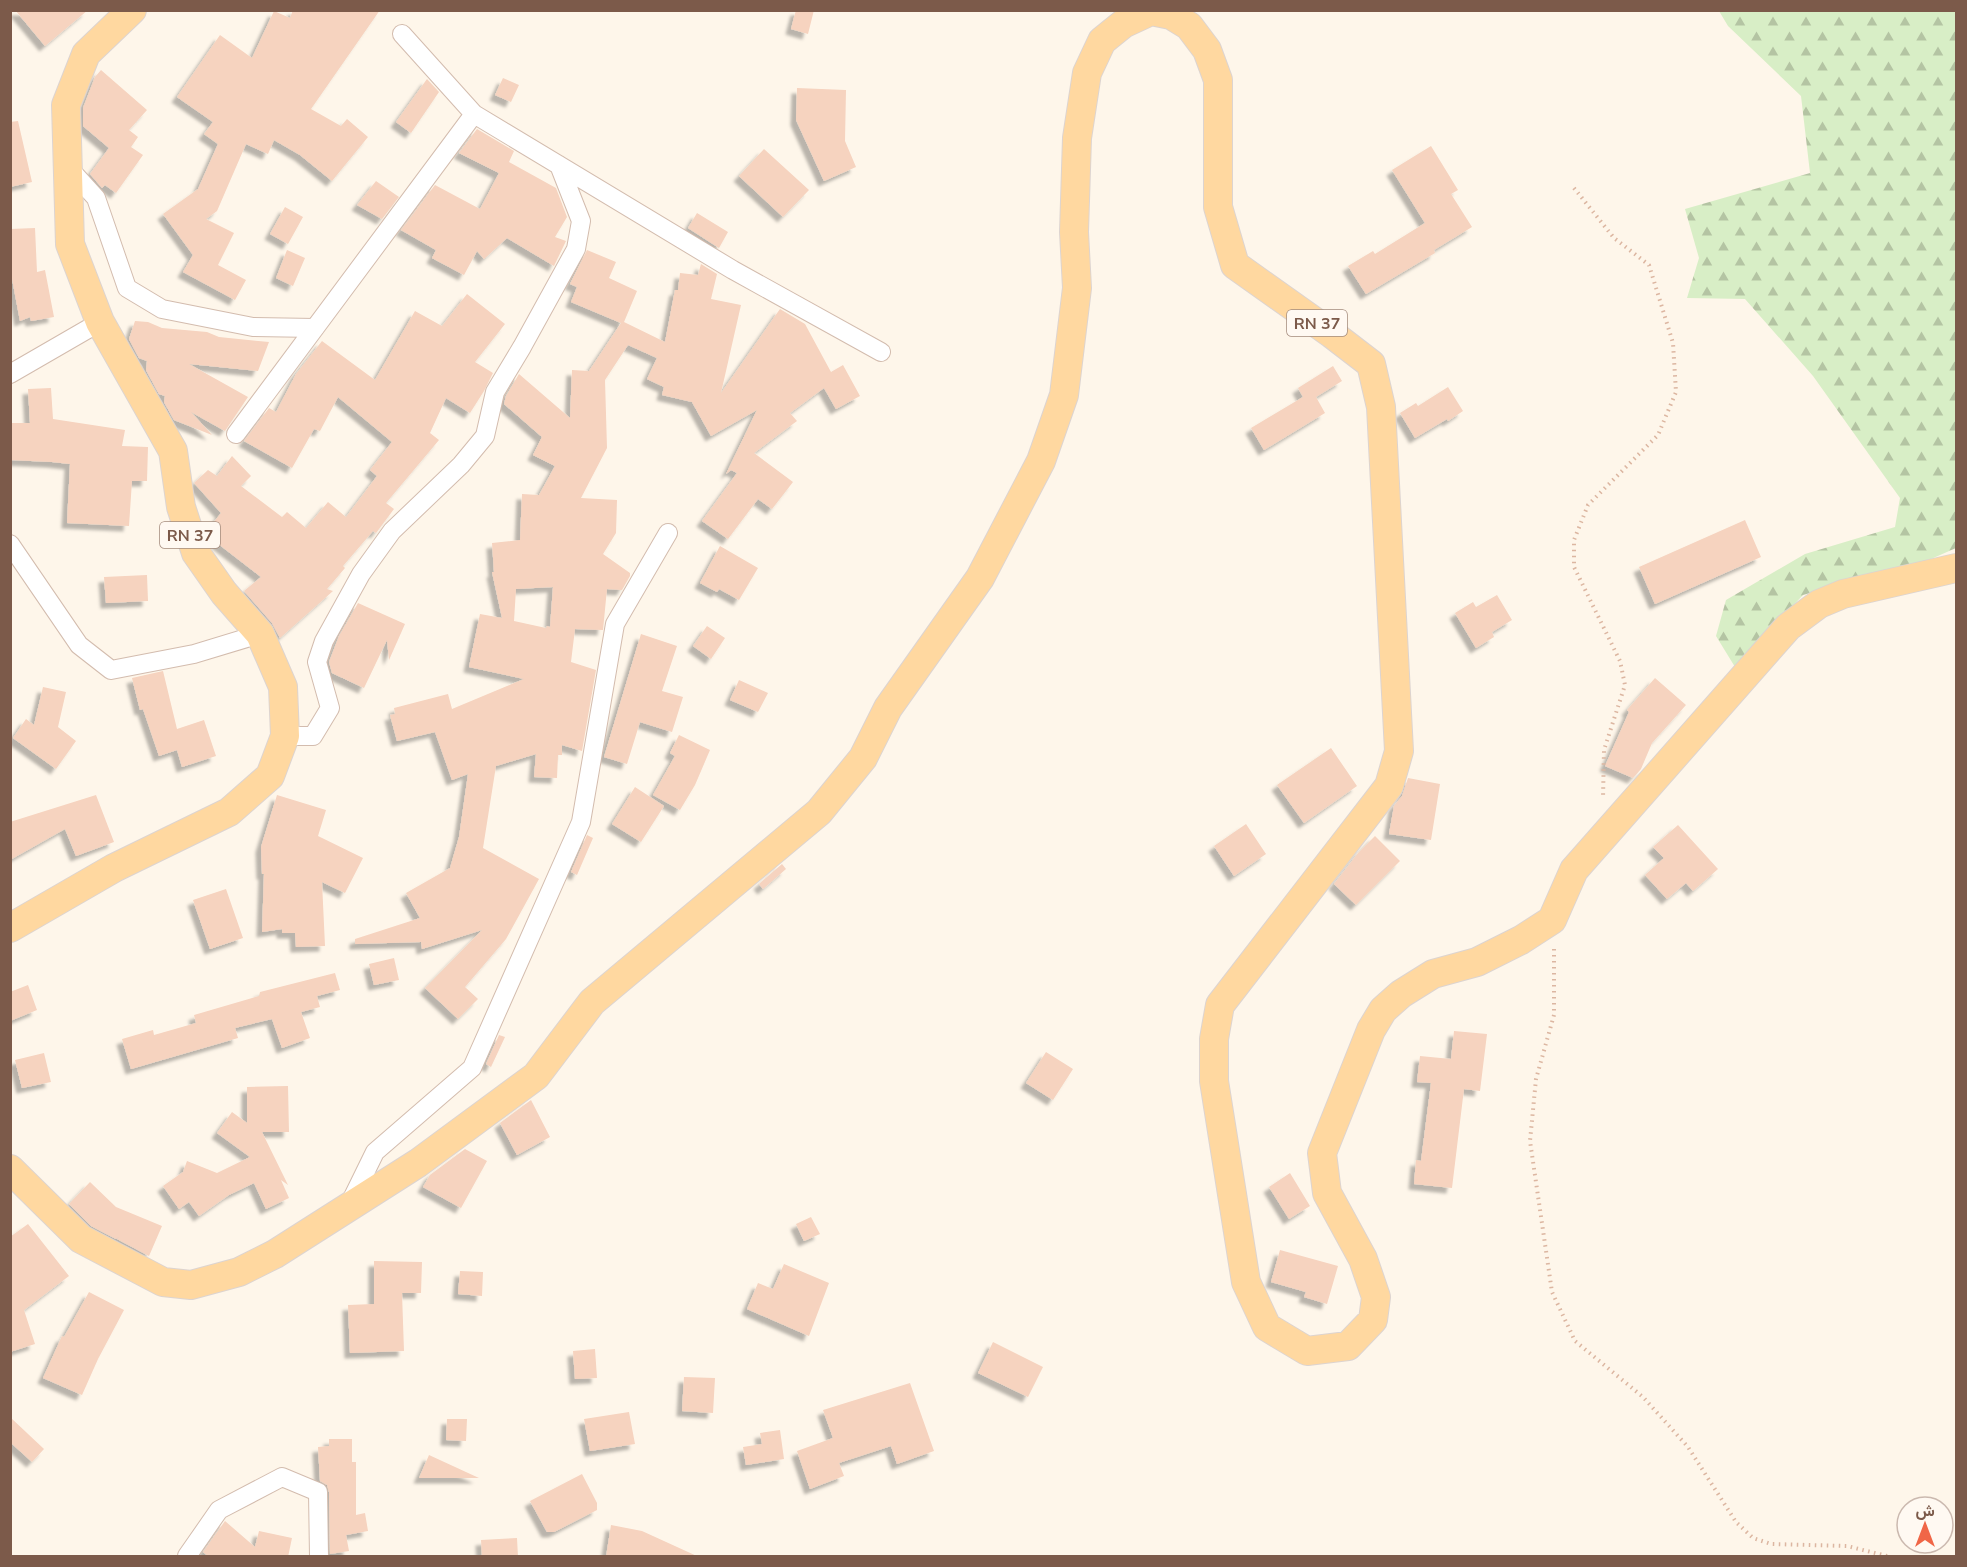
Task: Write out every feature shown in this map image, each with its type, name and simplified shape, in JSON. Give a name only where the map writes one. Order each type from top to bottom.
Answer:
[{"type":"main road","name":"RN 37","points":[[10,928],[114,868],[229,812],[270,776],[285,736],[283,687],[260,634],[224,593],[196,553],[181,507],[173,451],[100,322],[70,244],[66,105],[86,54],[132,10]]},
{"type":"main road","name":"RN 37","points":[[10,1169],[81,1239],[163,1282],[191,1285],[239,1272],[275,1254],[418,1163],[536,1076],[592,1002],[819,812],[862,759],[888,708],[980,578],[1041,461],[1064,395],[1077,288],[1074,232],[1077,138],[1088,73],[1102,41],[1123,24],[1151,11],[1171,15],[1189,26],[1207,50],[1218,80],[1218,207],[1235,265],[1371,364],[1381,407],[1399,751],[1389,786],[1220,1005],[1214,1039],[1214,1081],[1246,1282],[1267,1327],[1307,1351],[1348,1346],[1373,1320],[1376,1298],[1363,1260],[1327,1193],[1322,1153],[1371,1030],[1383,1010],[1401,993],[1433,974],[1477,962],[1521,940],[1552,920]]},
{"type":"main road","points":[[1552,920],[1574,870],[1788,627],[1819,604],[1843,594],[1956,568]]},
{"type":"street","points":[[402,34],[474,114],[733,270],[881,352]]},
{"type":"street","points":[[236,434],[474,114]]},
{"type":"street","points":[[285,736],[313,736],[330,708],[317,662],[324,641],[361,574],[392,531],[461,465],[485,436],[495,392],[576,249],[581,221],[559,165]]},
{"type":"street","points":[[67,166],[96,198],[127,288],[162,309],[253,327],[315,328]]},
{"type":"street","points":[[10,374],[100,322]]},
{"type":"street","points":[[348,1208],[375,1152],[472,1068],[581,822],[615,624],[668,533]]},
{"type":"street","points":[[10,544],[79,645],[111,670],[194,654],[260,634]]},
{"type":"street","points":[[187,1557],[219,1510],[282,1477],[318,1492],[319,1557]]},
{"type":"path","points":[[1574,188],[1614,238],[1649,264],[1673,343],[1676,392],[1658,435],[1588,505],[1574,540],[1574,567],[1620,661],[1625,685],[1604,750],[1602,799]]},
{"type":"path","points":[[1552,920],[1555,964],[1554,1015],[1536,1079],[1530,1140],[1552,1292],[1575,1341],[1643,1396],[1688,1447],[1736,1522],[1753,1538],[1771,1544],[1847,1546],[1887,1557]]},
{"type":"green space","points":[[1719,11],[1956,11],[1956,548],[1931,559],[1803,595],[1735,667],[1716,636],[1726,600],[1805,554],[1895,527],[1900,498],[1813,376],[1745,299],[1687,298],[1699,258],[1685,209],[1810,173],[1801,96],[1728,26]]},
{"type":"building","points":[[15,10],[88,10],[45,46]]},
{"type":"building","points":[[293,10],[380,10],[311,109],[341,126],[347,119],[368,137],[332,181],[300,155],[274,140],[268,154],[246,144],[217,211],[206,219],[234,233],[218,265],[246,280],[235,300],[183,272],[193,255],[163,214],[198,189],[218,144],[204,134],[213,122],[177,97],[220,35],[252,58],[274,11],[290,18]]},
{"type":"building","points":[[796,10],[814,10],[808,34],[791,29]]},
{"type":"building","points":[[101,70],[147,110],[129,130],[138,137],[131,147],[143,155],[116,193],[105,185],[102,188],[90,174],[109,148],[83,126],[83,108],[95,77]]},
{"type":"building","points":[[503,78],[519,85],[511,102],[495,95]]},
{"type":"building","points":[[427,79],[439,92],[411,133],[396,122]]},
{"type":"building","points":[[797,88],[846,90],[845,141],[856,167],[824,181],[796,120]]},
{"type":"building","points":[[18,121],[32,182],[10,187],[10,122]]},
{"type":"building","points":[[477,129],[514,151],[509,162],[556,188],[567,217],[555,237],[566,241],[554,266],[507,238],[484,259],[477,251],[464,275],[432,258],[436,250],[401,230],[435,185],[480,209],[499,173],[459,153]]},
{"type":"building","points":[[1431,146],[1458,190],[1451,194],[1472,227],[1434,250],[1435,253],[1366,294],[1348,266],[1373,251],[1375,254],[1425,223],[1392,170]]},
{"type":"building","points":[[764,149],[809,190],[783,217],[739,176]]},
{"type":"building","points":[[376,181],[399,197],[382,219],[357,205]]},
{"type":"building","points":[[285,207],[303,217],[288,244],[270,234]]},
{"type":"building","points":[[697,213],[728,232],[719,248],[688,228]]},
{"type":"building","points":[[35,228],[37,272],[45,270],[54,317],[31,321],[30,317],[20,321],[10,268],[10,229]]},
{"type":"building","points":[[287,250],[305,258],[293,286],[276,278]]},
{"type":"building","points":[[587,250],[616,262],[609,278],[637,291],[624,322],[665,342],[680,273],[698,275],[701,264],[717,274],[711,299],[741,305],[721,393],[780,309],[805,324],[831,372],[843,365],[860,396],[836,409],[824,388],[790,413],[797,421],[754,453],[793,482],[772,509],[758,499],[728,539],[702,521],[737,473],[731,470],[726,474],[757,410],[711,436],[692,402],[662,395],[664,387],[647,379],[657,358],[628,345],[605,380],[607,448],[581,498],[617,500],[616,533],[603,554],[630,573],[630,576],[622,590],[607,589],[603,630],[575,629],[571,662],[596,670],[582,751],[562,745],[562,755],[558,755],[557,778],[534,777],[536,754],[496,766],[483,848],[539,879],[506,939],[465,987],[478,999],[458,1019],[425,988],[482,930],[422,949],[421,942],[355,944],[355,939],[420,918],[406,893],[450,868],[459,837],[468,774],[452,780],[435,732],[397,741],[390,715],[395,714],[394,708],[448,694],[452,709],[524,679],[469,667],[480,614],[502,618],[492,572],[494,572],[492,543],[520,540],[522,494],[539,495],[555,466],[533,455],[542,437],[504,404],[506,396],[519,374],[570,418],[572,370],[589,371],[621,323],[571,302],[577,287],[570,284]],"holes":[[[553,587],[550,627],[514,621],[516,589]]]},
{"type":"building","points":[[467,294],[505,324],[475,362],[493,373],[484,391],[470,413],[446,398],[430,433],[439,440],[386,503],[394,509],[376,533],[373,531],[343,566],[345,568],[327,589],[333,591],[280,638],[272,623],[244,591],[261,577],[208,536],[206,532],[221,513],[194,483],[208,470],[217,476],[232,456],[251,476],[241,486],[282,517],[287,512],[306,528],[328,502],[346,517],[377,476],[370,470],[392,442],[338,397],[320,431],[314,429],[292,468],[244,441],[269,408],[276,412],[296,374],[322,341],[375,380],[415,311],[442,326]]},
{"type":"building","points":[[135,321],[148,322],[162,328],[207,332],[219,337],[269,342],[258,371],[189,364],[248,397],[225,431],[191,412],[212,435],[174,420],[164,402],[165,396],[159,394],[146,370],[147,361],[139,358],[129,339]]},
{"type":"building","points":[[1333,366],[1342,381],[1316,397],[1325,413],[1264,450],[1251,428],[1303,397],[1298,388]]},
{"type":"building","points":[[1448,387],[1463,411],[1415,438],[1400,413],[1416,403],[1418,406]]},
{"type":"building","points":[[51,388],[53,419],[125,430],[122,446],[148,447],[147,481],[132,481],[129,526],[67,523],[70,464],[10,460],[10,423],[30,423],[28,389]]},
{"type":"building","points":[[1745,520],[1761,557],[1655,604],[1639,567]]},
{"type":"building","points":[[720,546],[758,568],[739,600],[719,589],[717,592],[700,583]]},
{"type":"building","points":[[147,575],[148,601],[106,603],[104,577]]},
{"type":"building","points":[[1497,595],[1512,620],[1492,632],[1494,637],[1476,648],[1455,613],[1473,602],[1476,607]]},
{"type":"building","points":[[358,603],[405,624],[389,660],[387,640],[364,688],[332,673],[329,662],[339,636]]},
{"type":"building","points":[[707,626],[725,638],[711,659],[693,646]]},
{"type":"building","points":[[641,634],[677,646],[662,691],[683,697],[672,732],[640,722],[627,764],[604,757]]},
{"type":"building","points":[[163,671],[177,729],[204,720],[216,756],[182,767],[177,750],[159,756],[143,709],[140,710],[132,678]]},
{"type":"building","points":[[1655,678],[1686,705],[1652,743],[1641,769],[1633,778],[1605,766],[1629,712],[1627,710]]},
{"type":"building","points":[[739,680],[768,693],[758,712],[730,700]]},
{"type":"building","points":[[43,687],[66,692],[58,727],[76,741],[56,769],[13,738],[26,719],[34,725]]},
{"type":"building","points":[[679,735],[710,750],[695,785],[680,810],[653,795],[675,756],[670,753]]},
{"type":"building","points":[[1331,748],[1357,786],[1304,823],[1277,785]]},
{"type":"building","points":[[1408,778],[1440,784],[1431,840],[1389,834],[1394,806],[1402,796]]},
{"type":"building","points":[[635,787],[664,806],[641,842],[612,824]]},
{"type":"building","points":[[96,795],[114,842],[76,856],[65,829],[10,860],[10,822]]},
{"type":"building","points":[[277,795],[326,810],[318,836],[363,858],[345,893],[322,882],[325,946],[296,947],[295,933],[282,933],[282,929],[262,932],[264,874],[262,874],[261,847]]},
{"type":"building","points":[[1246,824],[1266,854],[1234,876],[1214,846]]},
{"type":"building","points":[[1678,825],[1718,869],[1693,891],[1686,883],[1667,899],[1645,875],[1664,858],[1653,847]]},
{"type":"building","points":[[587,835],[593,838],[577,875],[571,872]]},
{"type":"building","points":[[1375,836],[1400,861],[1356,905],[1334,884]]},
{"type":"building","points":[[782,864],[786,869],[763,889],[759,884]]},
{"type":"building","points":[[226,889],[243,938],[210,949],[193,900]]},
{"type":"building","points":[[394,958],[399,980],[374,985],[369,964]]},
{"type":"building","points":[[335,973],[340,990],[317,996],[320,1007],[301,1012],[310,1038],[282,1048],[272,1019],[235,1028],[238,1038],[131,1069],[122,1039],[153,1030],[154,1035],[196,1023],[194,1015],[259,996],[260,992]]},
{"type":"building","points":[[28,985],[37,1010],[10,1021],[10,992]]},
{"type":"building","points":[[1454,1031],[1487,1034],[1480,1091],[1464,1089],[1452,1188],[1414,1184],[1416,1160],[1421,1161],[1431,1083],[1417,1082],[1420,1056],[1451,1059]]},
{"type":"building","points":[[499,1035],[505,1037],[491,1067],[486,1064]]},
{"type":"building","points":[[1046,1052],[1073,1069],[1053,1100],[1026,1083]]},
{"type":"building","points":[[44,1053],[51,1082],[22,1088],[15,1060]]},
{"type":"building","points":[[288,1086],[289,1132],[262,1132],[288,1185],[281,1180],[289,1198],[266,1209],[254,1183],[229,1195],[199,1216],[189,1202],[179,1209],[163,1186],[183,1172],[187,1161],[217,1173],[250,1157],[217,1133],[232,1112],[247,1123],[247,1087]]},
{"type":"building","points":[[531,1100],[550,1137],[517,1155],[500,1123]]},
{"type":"building","points":[[465,1149],[487,1161],[461,1208],[423,1187],[430,1175]]},
{"type":"building","points":[[1290,1173],[1310,1206],[1289,1219],[1269,1187]]},
{"type":"building","points":[[90,1182],[116,1207],[162,1226],[149,1256],[117,1239],[119,1237],[116,1239],[91,1226],[69,1204]]},
{"type":"building","points":[[811,1217],[820,1234],[804,1241],[796,1224]]},
{"type":"building","points":[[28,1224],[69,1276],[24,1310],[35,1344],[10,1352],[10,1237]]},
{"type":"building","points":[[1280,1250],[1338,1266],[1327,1304],[1304,1297],[1306,1292],[1271,1282]]},
{"type":"building","points":[[374,1261],[422,1262],[421,1293],[402,1293],[404,1351],[350,1353],[348,1305],[374,1304]]},
{"type":"building","points":[[784,1264],[829,1283],[809,1336],[747,1309],[758,1283],[773,1289]]},
{"type":"building","points":[[460,1271],[483,1272],[482,1296],[458,1294]]},
{"type":"building","points":[[89,1292],[124,1310],[82,1395],[43,1378],[62,1336],[64,1337]]},
{"type":"building","points":[[993,1342],[1043,1367],[1028,1397],[978,1373]]},
{"type":"building","points":[[595,1349],[597,1378],[575,1379],[573,1351]]},
{"type":"building","points":[[684,1377],[715,1378],[713,1413],[682,1411]]},
{"type":"building","points":[[910,1383],[934,1451],[897,1464],[891,1446],[839,1463],[844,1476],[810,1489],[797,1451],[833,1438],[823,1410]]},
{"type":"building","points":[[629,1412],[635,1444],[590,1451],[584,1419]]},
{"type":"building","points":[[10,1417],[44,1449],[32,1462],[10,1442]]},
{"type":"building","points":[[447,1419],[467,1419],[466,1441],[446,1440]]},
{"type":"building","points":[[780,1430],[784,1459],[746,1465],[743,1447],[762,1444],[760,1433]]},
{"type":"building","points":[[329,1439],[352,1439],[352,1462],[356,1462],[356,1515],[365,1513],[368,1531],[346,1535],[349,1551],[330,1554],[329,1492],[327,1485],[320,1481],[318,1447],[329,1446]]},
{"type":"building","points":[[429,1455],[479,1478],[419,1478]]},
{"type":"building","points":[[582,1474],[597,1503],[597,1510],[554,1532],[547,1532],[530,1501]]},
{"type":"building","points":[[225,1521],[255,1547],[259,1531],[292,1538],[288,1557],[209,1557],[203,1552]]},
{"type":"building","points":[[611,1525],[642,1531],[699,1557],[606,1557]]},
{"type":"building","points":[[517,1538],[518,1557],[482,1557],[481,1540]]}]
